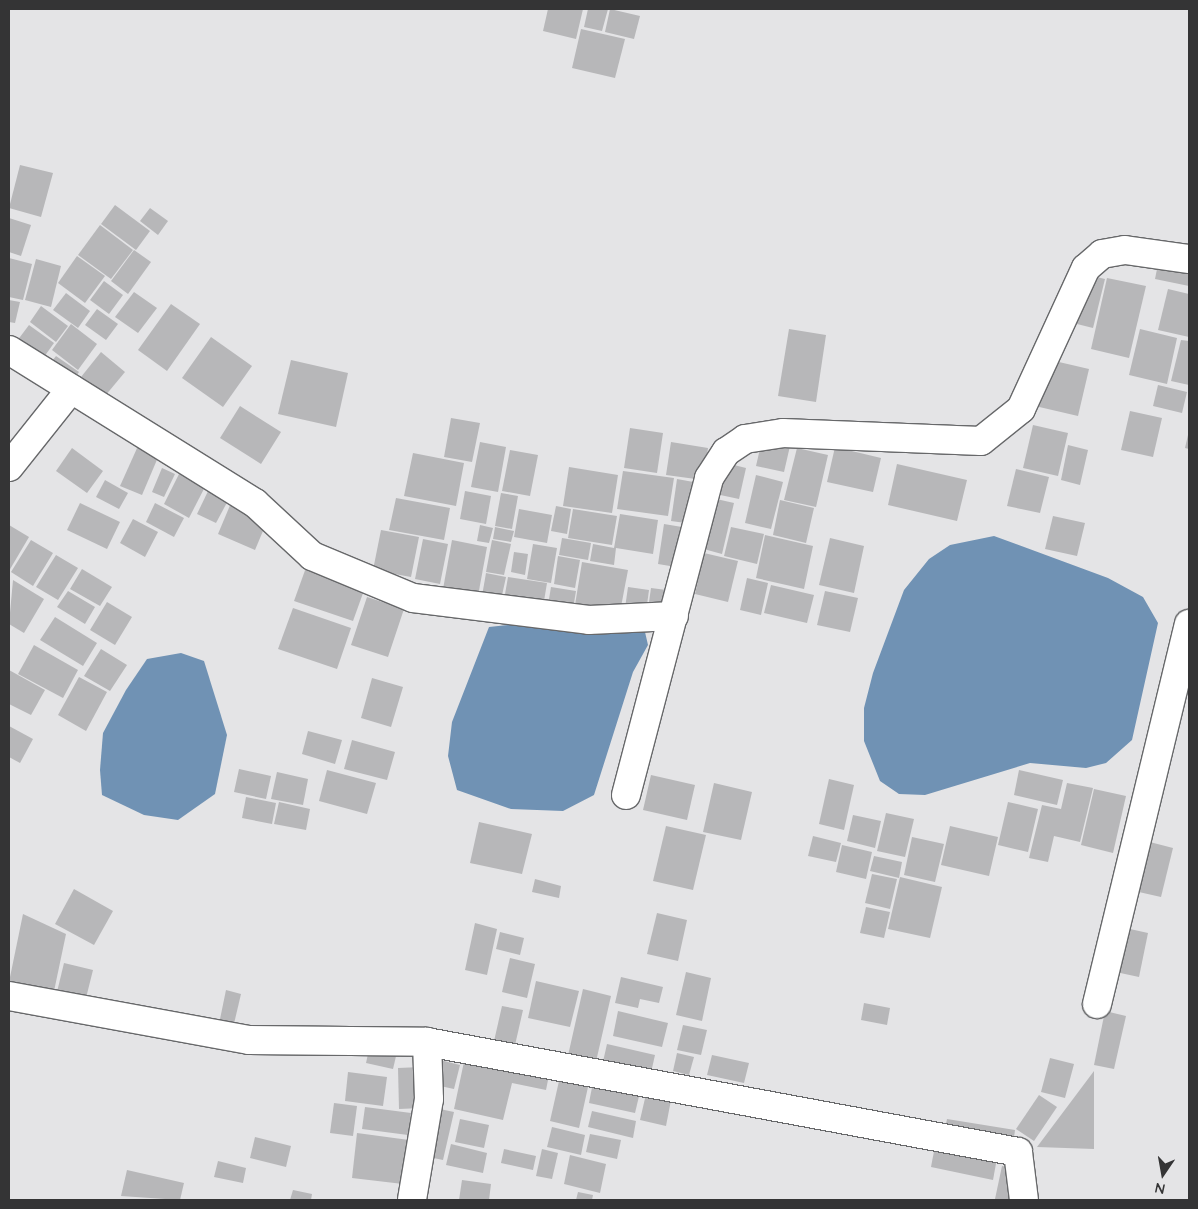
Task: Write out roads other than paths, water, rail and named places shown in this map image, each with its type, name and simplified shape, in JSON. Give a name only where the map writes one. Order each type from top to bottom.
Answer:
[{"type":"street","points":[[626,795],[709,478],[726,452],[745,439],[783,434],[981,441],[1021,409],[1086,268],[1102,254],[1125,250],[1189,259]]},
{"type":"street","points":[[9,350],[255,503],[312,556],[413,598],[590,620],[674,616]]},
{"type":"street","points":[[9,467],[71,389]]},
{"type":"street","points":[[1097,1004],[1189,624]]},
{"type":"street","points":[[9,996],[248,1040],[427,1042],[1018,1152],[1024,1200]]},
{"type":"street","points":[[412,1200],[429,1099],[427,1042]]},
{"type":"water","points":[[994,536],[1108,578],[1143,597],[1158,623],[1132,740],[1106,763],[1086,768],[1030,763],[925,795],[899,794],[880,781],[864,741],[864,708],[873,673],[904,590],[929,559],[950,545]]},
{"type":"water","points":[[528,623],[645,632],[648,645],[633,672],[594,795],[563,811],[511,809],[457,790],[448,756],[452,722],[489,627]]},
{"type":"water","points":[[181,653],[204,661],[227,735],[215,794],[178,820],[144,815],[102,795],[100,770],[103,733],[126,690],[147,659]]}]
